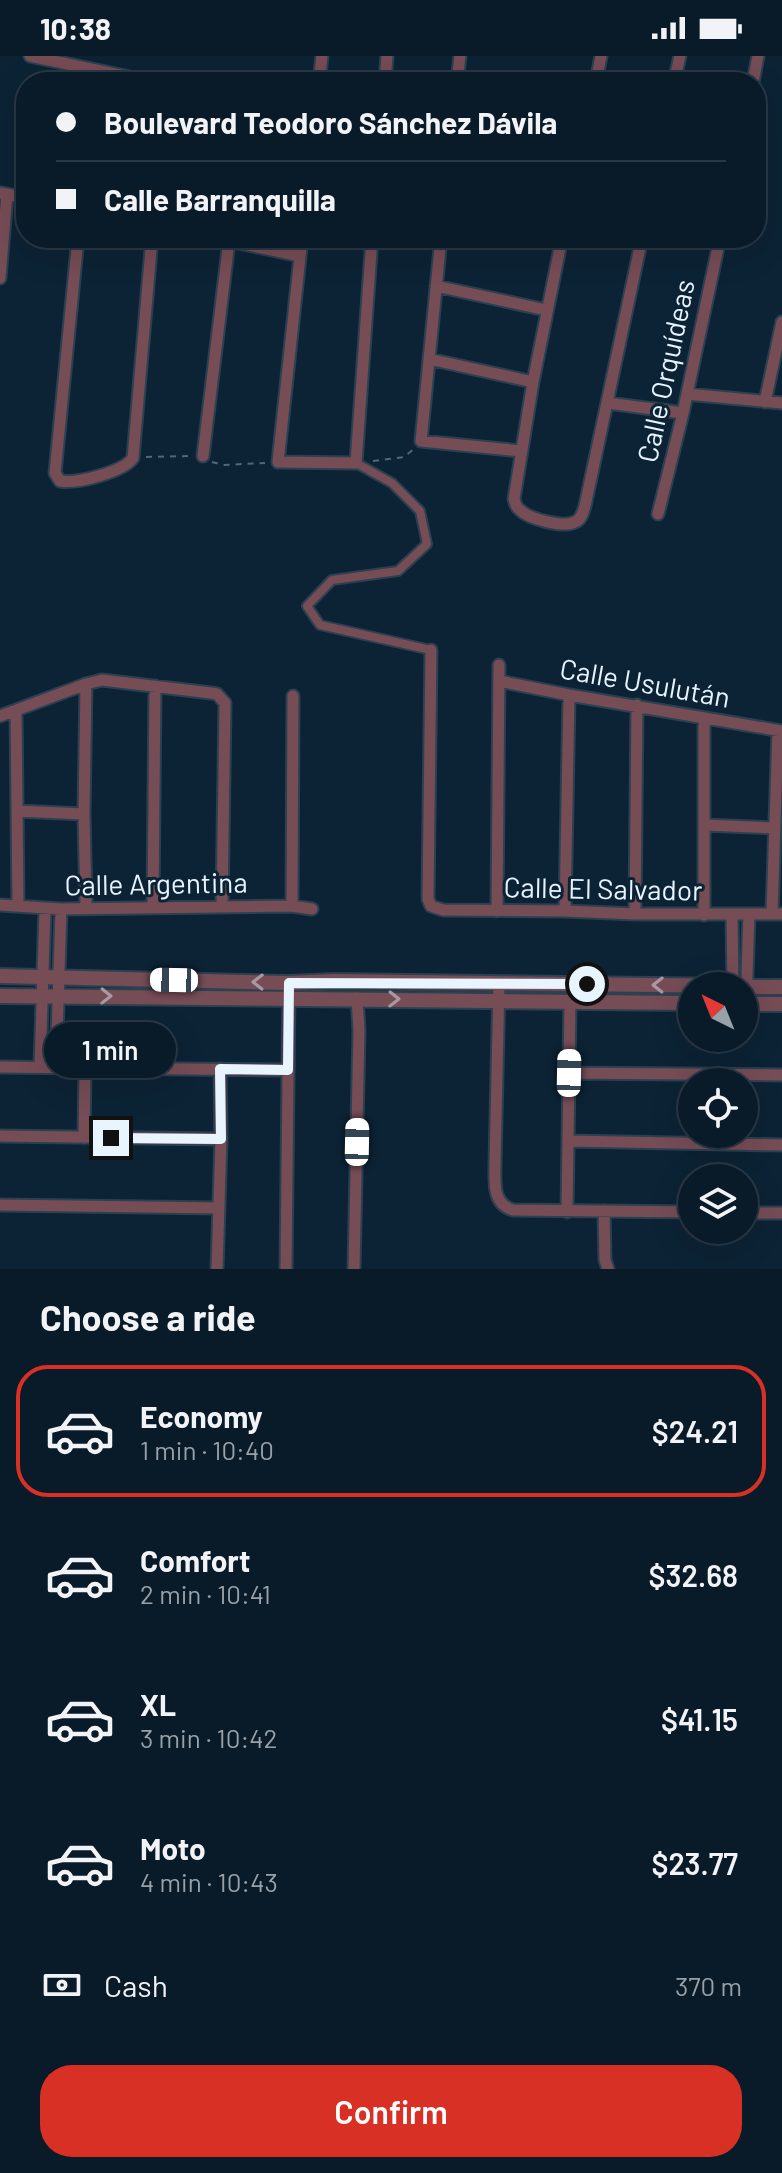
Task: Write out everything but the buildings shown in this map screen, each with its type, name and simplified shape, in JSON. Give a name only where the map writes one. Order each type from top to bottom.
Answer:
[{"type":"street","points":[[30,56],[106,72]]},
{"type":"street","points":[[0,278],[3,193]]},
{"type":"street","points":[[77,248],[55,473],[60,481],[70,483],[120,469],[133,458],[151,248]]},
{"type":"street","points":[[203,456],[228,248]]},
{"type":"street","points":[[262,248],[300,256]]},
{"type":"street","points":[[301,248],[278,462],[356,463],[392,483],[420,511],[427,544],[398,571],[332,580],[307,606],[320,625],[431,650]]},
{"type":"street","points":[[356,463],[371,248]]},
{"type":"street","points":[[440,248],[421,441],[521,451]]},
{"type":"street","points":[[560,248],[546,310],[514,499],[516,507],[532,518],[566,524],[581,517],[585,506],[640,248]]},
{"type":"street","name":"Calle Orquídeas","points":[[658,514],[718,248]]},
{"type":"street","points":[[436,286],[546,310]]},
{"type":"street","points":[[765,402],[782,322]]},
{"type":"street","points":[[429,359],[533,382]]},
{"type":"street","points":[[687,394],[782,403]]},
{"type":"street","points":[[608,403],[683,413]]},
{"type":"street","name":"Calle El Salvador","points":[[431,650],[428,899],[431,906],[437,909],[497,911],[777,914]]},
{"type":"street","points":[[497,911],[499,665]]},
{"type":"street","points":[[0,716],[102,680],[217,694],[225,703],[222,907]]},
{"type":"street","name":"Calle Usulután","points":[[499,681],[780,731]]},
{"type":"street","points":[[86,684],[86,907]]},
{"type":"street","points":[[153,907],[155,686]]},
{"type":"street","points":[[565,911],[569,695]]},
{"type":"street","points":[[292,906],[293,696]]},
{"type":"street","points":[[635,914],[637,705]]},
{"type":"street","points":[[16,710],[18,906]]},
{"type":"street","points":[[704,719],[704,915]]},
{"type":"street","points":[[777,914],[774,828],[780,731]]},
{"type":"street","points":[[17,811],[84,814]]},
{"type":"street","points":[[705,825],[774,828]]},
{"type":"street","name":"Calle Argentina","points":[[0,905],[45,909],[292,906],[312,909]]},
{"type":"street","points":[[40,1067],[45,909]]},
{"type":"street","points":[[56,1067],[61,909]]},
{"type":"street","points":[[732,915],[738,972]]},
{"type":"street","points":[[741,972],[749,915]]},
{"type":"street","points":[[0,976],[289,983],[678,985]]},
{"type":"street","points":[[286,1269],[289,983]]},
{"type":"street","points":[[499,983],[496,1188],[502,1205],[513,1210],[678,1212]]},
{"type":"street","points":[[758,986],[782,987]]},
{"type":"street","points":[[0,996],[678,1003]]},
{"type":"street","points":[[354,1269],[357,998]]},
{"type":"street","points":[[567,1212],[570,1001]]},
{"type":"street","points":[[758,1004],[782,1004]]},
{"type":"street","points":[[0,1067],[288,1070]]},
{"type":"street","points":[[84,1138],[85,1068]]},
{"type":"street","points":[[217,1269],[220,1069]]},
{"type":"street","points":[[569,1073],[782,1075]]},
{"type":"street","points":[[0,1136],[221,1139]]},
{"type":"street","points":[[569,1141],[782,1145]]},
{"type":"street","points":[[0,1205],[219,1208]]},
{"type":"street","points":[[604,1211],[606,1265]]},
{"type":"street","points":[[758,1213],[782,1213]]},
{"type":"path","points":[[356,463],[404,457],[411,454],[421,441]]},
{"type":"route","points":[[111,1138],[221,1139],[220,1069],[288,1070],[289,983],[587,984]]}]
